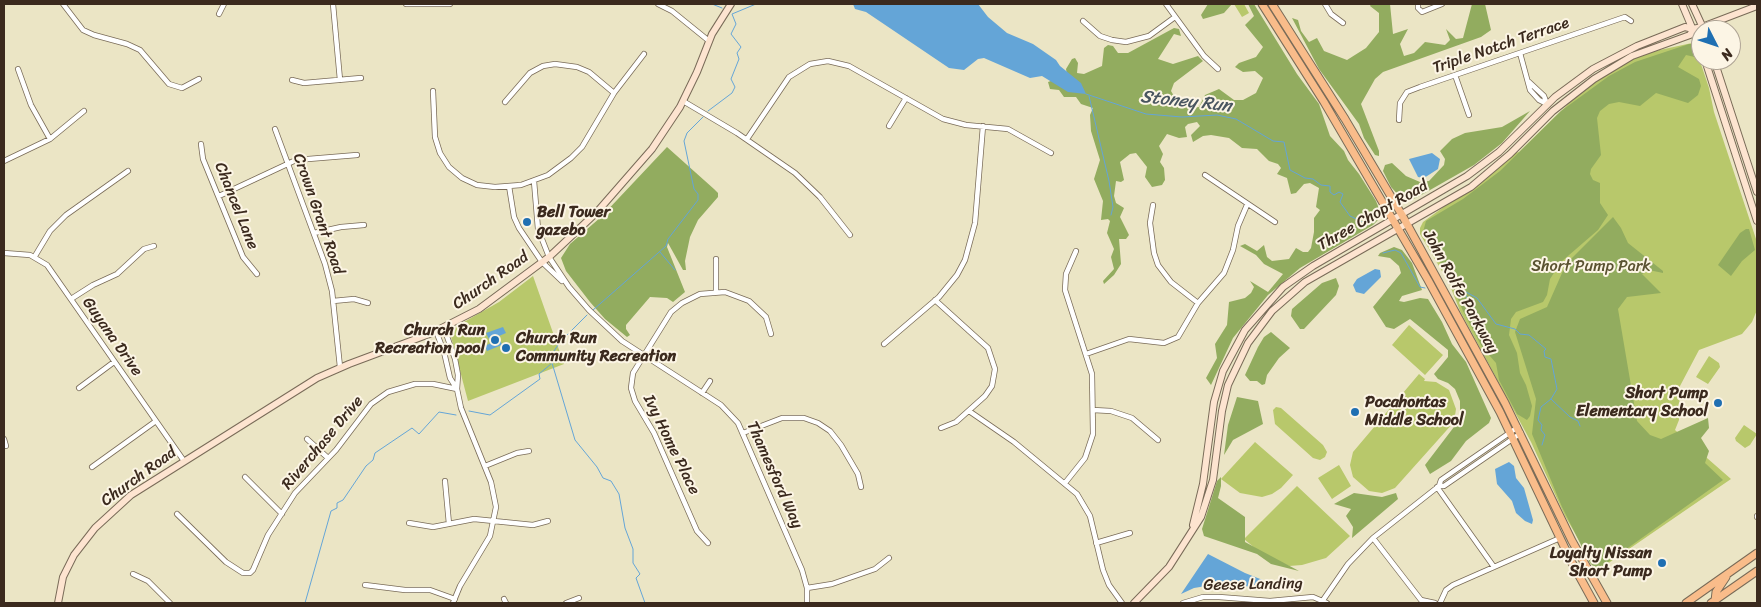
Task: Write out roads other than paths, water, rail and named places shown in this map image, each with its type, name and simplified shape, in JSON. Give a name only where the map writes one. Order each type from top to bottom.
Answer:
[{"type":"main road","name":"Church Road","points":[[58,603],[60,586],[68,566],[95,528],[132,495],[309,383],[340,368],[444,328],[496,299],[592,218],[623,184],[656,143],[683,101],[709,41],[731,4]]},
{"type":"main road","name":"John Rolfe Parkway","points":[[1262,4],[1324,102],[1394,220],[1512,435],[1560,538],[1594,603]]},
{"type":"main road","name":"John Rolfe Parkway","points":[[1272,4],[1345,119],[1402,215],[1519,430],[1563,522],[1607,603]]},
{"type":"main road","points":[[1682,4],[1691,24]]},
{"type":"main road","points":[[1692,4],[1699,20]]},
{"type":"main road","name":"Three Chopt Road","points":[[1723,20],[1757,6]]},
{"type":"main road","name":"Three Chopt Road","points":[[1193,526],[1203,484],[1216,392],[1228,360],[1245,330],[1273,298],[1298,276],[1451,188],[1483,165],[1547,104],[1576,81],[1616,56],[1686,27],[1691,28]]},
{"type":"main road","name":"Three Chopt Road","points":[[1134,603],[1169,567],[1200,517],[1213,480],[1222,411],[1228,384],[1241,355],[1255,332],[1282,301],[1305,282],[1453,199],[1487,175],[1553,111],[1612,67],[1632,56],[1690,35],[1691,33]]},
{"type":"main road","points":[[1708,70],[1757,221]]},
{"type":"main road","points":[[1717,70],[1757,192]]},
{"type":"main road","points":[[1686,603],[1757,553]]},
{"type":"main road","points":[[1713,602],[1757,571]]},
{"type":"main road","points":[[1713,602],[1716,592],[1727,574]]},
{"type":"street","points":[[63,4],[83,30],[140,50],[169,84],[182,88],[199,79]]},
{"type":"street","points":[[219,14],[224,4]]},
{"type":"street","points":[[333,4],[340,80]]},
{"type":"street","points":[[406,4],[450,4]]},
{"type":"street","points":[[658,4],[672,11],[709,41]]},
{"type":"street","points":[[1166,4],[1204,56],[1218,69]]},
{"type":"street","points":[[1325,4],[1331,14],[1343,22]]},
{"type":"street","points":[[1418,4],[1418,8],[1422,12],[1442,4]]},
{"type":"street","points":[[1084,21],[1100,36],[1126,42],[1149,36],[1175,17]]},
{"type":"street","name":"Triple Notch Terrace","points":[[1399,120],[1400,103],[1407,92],[1625,17],[1631,21]]},
{"type":"street","points":[[1520,53],[1529,82],[1544,96],[1547,104],[1553,111]]},
{"type":"street","points":[[433,91],[435,137],[440,153],[449,167],[462,178],[477,185],[509,186],[534,181],[561,166],[582,147],[614,93],[644,54]]},
{"type":"street","points":[[747,140],[790,77],[804,66],[815,62],[828,61],[850,66],[943,119],[1008,129],[1051,152]]},
{"type":"street","points":[[505,102],[530,73],[544,66],[555,64],[572,66],[589,72],[614,93]]},
{"type":"street","points":[[18,69],[30,105],[50,139]]},
{"type":"street","points":[[1455,75],[1469,115]]},
{"type":"street","points":[[292,80],[304,84],[360,78]]},
{"type":"street","points":[[889,126],[906,98]]},
{"type":"street","points":[[683,101],[776,159],[807,184],[850,235]]},
{"type":"street","points":[[4,161],[50,139],[84,111]]},
{"type":"street","points":[[884,344],[935,300],[957,275],[973,237],[983,126]]},
{"type":"street","name":"Crown Grant Road","points":[[275,129],[325,264],[333,301],[340,368]]},
{"type":"street","name":"Chancel Lane","points":[[202,144],[203,158],[243,257],[257,274]]},
{"type":"street","points":[[219,196],[302,159],[357,155]]},
{"type":"street","points":[[4,253],[15,252],[35,256],[50,231],[66,215],[128,171]]},
{"type":"street","points":[[1205,175],[1275,222]]},
{"type":"street","name":"Thamesford Way","points":[[534,181],[538,229],[549,256],[569,287]]},
{"type":"street","name":"Thamesford Way","points":[[509,186],[514,217],[527,241],[542,262],[569,287],[605,328],[730,412],[743,433],[802,570],[808,588],[807,603]]},
{"type":"street","points":[[1153,205],[1150,223],[1154,253],[1158,265],[1171,282],[1198,303]]},
{"type":"street","points":[[1086,354],[1129,339],[1171,342],[1181,334],[1198,303],[1224,272],[1229,262],[1238,226],[1247,205]]},
{"type":"street","points":[[314,233],[341,227],[364,225]]},
{"type":"street","points":[[71,299],[93,284],[117,274],[144,248],[154,246]]},
{"type":"street","points":[[1065,483],[1085,458],[1091,445],[1093,410],[1092,374],[1065,290],[1066,274],[1076,251]]},
{"type":"street","name":"Guyana Drive","points":[[35,256],[47,265],[184,461]]},
{"type":"street","points":[[716,259],[716,292],[734,294],[756,306],[766,317],[770,334]]},
{"type":"street","name":"Ivy Home Place","points":[[708,543],[697,531],[660,445],[633,396],[632,373],[675,308],[694,296],[716,292]]},
{"type":"street","points":[[333,301],[354,299],[368,304]]},
{"type":"street","points":[[935,300],[983,343],[995,363],[995,378],[990,390],[956,422],[941,428]]},
{"type":"street","points":[[365,584],[405,590],[430,590],[454,601],[487,543],[494,520],[494,492],[461,408],[457,389],[458,374],[455,359],[444,328]]},
{"type":"street","points":[[436,331],[444,352],[450,378],[457,389]]},
{"type":"street","points":[[79,388],[114,362]]},
{"type":"street","points":[[702,393],[710,381]]},
{"type":"street","name":"Riverchase Drive","points":[[178,514],[226,562],[246,574],[254,570],[263,546],[302,484],[328,458],[366,408],[382,396],[415,384],[433,384],[457,389]]},
{"type":"street","points":[[969,410],[1014,442],[1065,483],[1083,502],[1090,516],[1103,570],[1109,585],[1122,603]]},
{"type":"street","points":[[1093,410],[1111,411],[1132,418],[1158,440]]},
{"type":"street","points":[[743,433],[782,418],[804,418],[818,423],[830,431],[841,445],[858,474],[861,487]]},
{"type":"street","points":[[92,467],[156,421]]},
{"type":"street","points":[[1324,602],[1348,564],[1373,538],[1438,486],[1441,480],[1519,430]]},
{"type":"street","points":[[4,439],[6,446]]},
{"type":"street","points":[[307,439],[328,458]]},
{"type":"street","points":[[485,466],[517,453],[529,451]]},
{"type":"street","points":[[245,477],[282,514]]},
{"type":"street","points":[[445,481],[449,524]]},
{"type":"street","points":[[1438,486],[1494,567]]},
{"type":"street","points":[[409,523],[433,527],[474,519],[532,525],[548,521]]},
{"type":"street","points":[[1096,543],[1130,532]]},
{"type":"street","points":[[1373,538],[1421,600],[1435,603]]},
{"type":"street","points":[[1440,603],[1446,590],[1453,585],[1560,538]]},
{"type":"street","points":[[808,588],[832,584],[866,573],[878,568],[889,558]]},
{"type":"street","points":[[132,574],[148,581],[170,603]]},
{"type":"street","name":"Geese Landing","points":[[1182,603],[1203,597],[1245,597],[1270,601],[1313,597],[1324,602]]},
{"type":"street","points":[[566,603],[579,598]]},
{"type":"water","points":[[853,4],[978,4],[988,17],[1007,33],[1033,44],[1056,60],[1060,66],[1081,83],[1086,94],[1068,92],[1042,76],[1030,78],[984,58],[978,59],[964,70],[949,68],[866,12],[855,9]]},
{"type":"water","points":[[1432,153],[1440,159],[1438,169],[1424,178],[1418,177],[1409,159]]},
{"type":"water","points":[[1375,269],[1380,270],[1381,277],[1364,294],[1356,292],[1353,285],[1357,279]]},
{"type":"water","name":"Church Run Recreation pool","points":[[503,327],[506,333],[499,336],[502,345],[487,351],[485,346],[491,343],[486,333]]},
{"type":"water","points":[[1509,462],[1514,466],[1516,478],[1524,488],[1533,520],[1532,524],[1516,513],[1512,501],[1497,484],[1495,469]]},
{"type":"water","points":[[1208,554],[1245,573],[1283,588],[1212,585],[1194,588],[1181,594]]},
{"type":"waterway","name":"Stoney Run","points":[[712,4],[722,8]]},
{"type":"waterway","points":[[708,111],[732,93],[735,87],[731,79],[739,59],[737,53],[741,47],[731,34],[736,24],[732,14],[756,4]]},
{"type":"waterway","name":"Stoney Run","points":[[1086,94],[1146,114],[1182,117],[1217,115],[1236,119],[1273,141],[1284,142],[1290,170],[1305,178],[1313,179],[1321,185],[1330,186],[1330,192],[1334,195],[1339,192],[1343,194],[1340,202],[1350,216],[1367,224]]},
{"type":"waterway","points":[[1089,96],[1109,181],[1113,207],[1111,215]]},
{"type":"waterway","points":[[593,310],[666,246],[668,239],[698,200],[684,141],[687,133],[703,117]]},
{"type":"waterway","name":"Stoney Run","points":[[1383,253],[1395,250],[1401,253],[1420,287],[1425,288]]},
{"type":"waterway","points":[[660,252],[675,270]]},
{"type":"waterway","name":"Stoney Run","points":[[1455,286],[1477,298],[1496,324],[1515,329],[1520,334],[1529,335],[1546,349],[1544,351],[1545,357],[1551,359],[1557,389],[1551,399],[1541,407],[1538,420],[1542,425],[1541,430],[1545,435],[1542,445]]},
{"type":"waterway","points":[[1461,289],[1479,318]]},
{"type":"waterway","points":[[587,315],[560,342],[552,354],[552,363],[575,440],[597,467],[603,478],[611,481],[619,494],[625,528],[633,549],[633,563],[640,574],[636,578],[645,603]]},
{"type":"waterway","points":[[469,411],[490,415],[540,379],[539,374],[551,364]]},
{"type":"waterway","points":[[1551,399],[1570,417],[1578,421],[1580,426]]},
{"type":"waterway","points":[[305,603],[331,511],[337,508],[337,503],[343,500],[366,466],[373,460],[375,453],[412,428],[419,434],[439,412],[456,415]]},
{"type":"place","name":"Bell Tower gazebo","points":[[527,222]]},
{"type":"place","name":"Church Run Recreation pool","points":[[495,340]]},
{"type":"place","name":"Church Run Community Recreation","points":[[506,348]]},
{"type":"place","name":"Short Pump Elementary School","points":[[1718,403]]},
{"type":"place","name":"Pocahontas Middle School","points":[[1355,412]]},
{"type":"place","name":"Loyalty Nissan Short Pump","points":[[1662,563]]},
{"type":"park label","name":"Short Pump Park","points":[[1591,267]]}]
